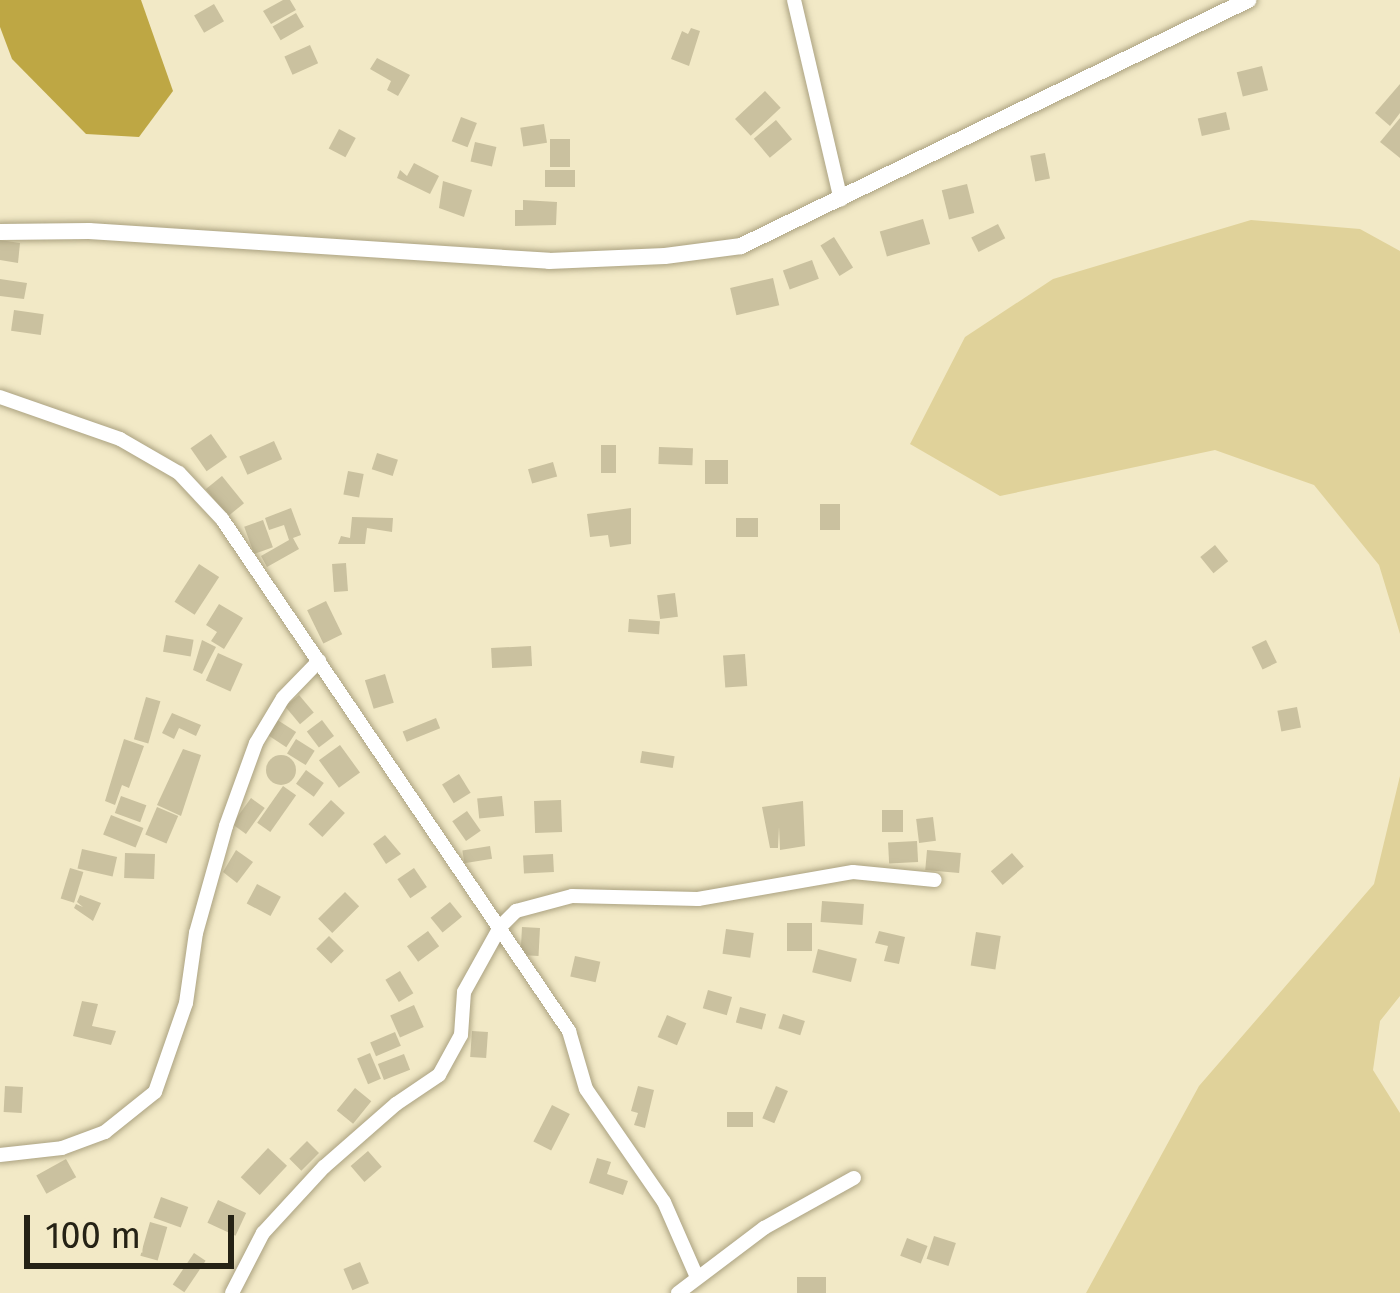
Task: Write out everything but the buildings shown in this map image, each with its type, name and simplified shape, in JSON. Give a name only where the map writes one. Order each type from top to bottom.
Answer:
[{"type":"street","points":[[794,0],[841,200]]},
{"type":"street","points":[[0,232],[89,231],[550,261],[664,256],[741,246],[1248,0]]},
{"type":"street","points":[[0,397],[92,427],[179,472],[222,519],[569,1031],[586,1090],[664,1202],[697,1277]]},
{"type":"street","points":[[0,1155],[62,1148],[105,1132],[155,1092],[178,1036],[196,933],[226,826],[256,743],[283,698],[319,661]]},
{"type":"street","points":[[232,1293],[262,1233],[324,1166],[396,1104],[439,1075],[461,1035],[464,992],[500,927],[515,911],[572,896],[698,899],[853,872],[935,880]]},
{"type":"street","points":[[678,1293],[764,1228],[854,1178]]},
{"type":"shaded area","points":[[0,0],[141,0],[173,91],[139,137],[86,134],[12,59],[0,27]]},
{"type":"shaded area","points":[[1251,220],[1360,229],[1400,251],[1400,634],[1379,565],[1314,485],[1215,450],[1000,496],[910,444],[965,337],[1053,279]]},
{"type":"shaded area","points":[[1400,776],[1400,996],[1380,1021],[1373,1070],[1400,1113],[1400,1293],[1086,1293],[1199,1086],[1374,884]]}]
